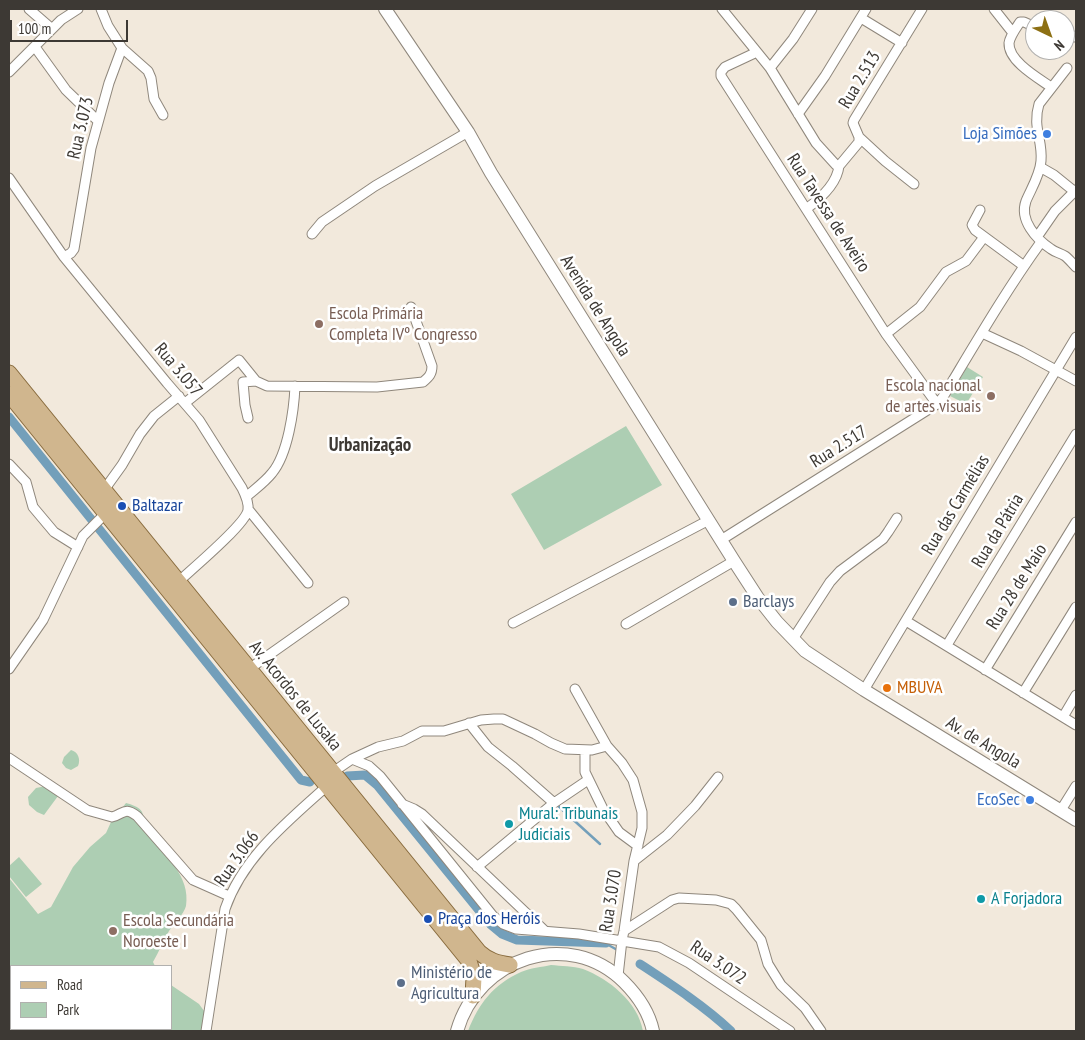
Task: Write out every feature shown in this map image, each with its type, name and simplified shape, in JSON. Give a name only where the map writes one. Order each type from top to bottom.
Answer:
[{"type":"main road","name":"Avenida de Angola","points":[[385,9],[468,132],[491,173],[734,561],[758,598],[777,622]]},
{"type":"main road","points":[[9,374],[104,490],[109,517]]},
{"type":"main road","points":[[9,394],[109,517]]},
{"type":"main road","name":"Av. Acordos de Lusaka","points":[[109,517],[178,582],[249,669],[330,779]]},
{"type":"main road","name":"Av. Acordos de Lusaka","points":[[109,517],[330,779],[436,909]]},
{"type":"main road","name":"Av. de Angola","points":[[777,622],[806,651],[864,690],[1076,820]]},
{"type":"main road","points":[[436,909],[487,959],[495,963],[510,965]]},
{"type":"main road","points":[[436,909],[469,961],[474,978],[473,996]]},
{"type":"main road","points":[[458,1031],[461,1017],[473,996],[496,974],[510,965],[531,957],[554,954],[577,957],[598,964],[618,976],[633,991],[645,1008],[653,1031]]},
{"type":"street","points":[[29,9],[52,29]]},
{"type":"street","points":[[9,72],[61,20],[78,9]]},
{"type":"street","points":[[101,9],[108,26],[122,48],[148,71],[152,78],[154,99],[163,114]]},
{"type":"street","points":[[722,9],[770,68],[816,143],[839,166]]},
{"type":"street","points":[[770,68],[793,39],[812,9]]},
{"type":"street","points":[[798,114],[825,76],[866,9]]},
{"type":"street","name":"Rua 2.513","points":[[806,209],[834,181],[839,166],[859,142],[854,120],[922,9]]},
{"type":"street","points":[[994,9],[1013,33]]},
{"type":"street","points":[[861,18],[902,43]]},
{"type":"street","points":[[1025,23],[1021,21],[1013,33],[1009,46],[1019,64],[1026,71],[1051,87]]},
{"type":"street","points":[[35,47],[66,90],[98,121]]},
{"type":"street","name":"Rua 3.073","points":[[64,257],[74,249],[91,148],[122,48]]},
{"type":"street","name":"Rua Tavessa de Aveiro","points":[[757,52],[725,67],[721,72],[721,76],[886,334],[937,404]]},
{"type":"street","points":[[1067,68],[1051,87],[1037,110],[1035,123],[1042,153],[1040,167],[1025,204],[1024,214],[1025,219],[1039,240],[1067,258],[1076,267]]},
{"type":"street","points":[[312,234],[322,222],[375,186],[468,132]]},
{"type":"street","points":[[859,137],[914,184]]},
{"type":"street","points":[[1040,167],[1076,191]]},
{"type":"street","name":"Rua 3.057","points":[[9,178],[64,257],[205,428],[242,488],[248,509]]},
{"type":"street","name":"Rua 2.517","points":[[721,540],[937,404],[1024,266],[1056,211],[1076,191]]},
{"type":"street","points":[[980,210],[972,225],[984,237],[1024,266]]},
{"type":"street","points":[[886,334],[920,307],[946,272],[966,260],[984,237]]},
{"type":"street","points":[[104,490],[122,465],[140,434],[154,416],[182,400],[239,360],[256,381],[267,386],[376,387],[423,382],[432,372],[432,366],[411,307]]},
{"type":"street","points":[[982,333],[1021,351],[1076,381]]},
{"type":"street","name":"Rua das Carmélias","points":[[864,690],[1076,337]]},
{"type":"street","points":[[248,418],[245,405],[244,382],[256,381]]},
{"type":"street","points":[[246,497],[277,466],[288,434],[294,406],[295,386]]},
{"type":"street","name":"Rua da Pátria","points":[[947,645],[1076,434]]},
{"type":"street","points":[[9,464],[26,482],[30,491],[32,507],[54,532],[78,547]]},
{"type":"street","points":[[178,582],[241,524],[248,509],[308,583]]},
{"type":"street","points":[[9,669],[43,620],[83,536],[90,528],[109,517]]},
{"type":"street","points":[[793,639],[830,582],[840,571],[883,538],[897,518]]},
{"type":"street","points":[[513,623],[709,520]]},
{"type":"street","name":"Rua 28 de Maio","points":[[985,670],[1076,522]]},
{"type":"street","points":[[626,624],[734,561]]},
{"type":"street","points":[[249,669],[344,602]]},
{"type":"street","points":[[1023,693],[1076,607]]},
{"type":"street","points":[[906,620],[1076,725]]},
{"type":"street","points":[[575,689],[607,746],[622,763],[633,780],[642,812],[642,828],[634,861]]},
{"type":"street","points":[[1063,717],[1076,695]]},
{"type":"street","name":"Rua 3.066","points":[[206,1031],[225,909],[238,880],[262,847],[352,759],[422,731],[444,731],[481,720],[503,719],[557,746],[585,750],[607,746]]},
{"type":"street","points":[[469,723],[488,747],[554,803]]},
{"type":"street","points":[[585,750],[585,772],[588,780],[619,832],[638,846]]},
{"type":"street","points":[[9,758],[87,810],[112,817],[125,811],[132,812],[138,816],[193,880],[230,896]]},
{"type":"street","name":"Rua 3.072","points":[[352,759],[369,766],[380,776],[445,858],[493,916],[502,924],[516,930],[623,936],[659,947],[674,953],[790,1031]]},
{"type":"street","name":"Rua 3.070","points":[[618,976],[634,861],[667,835],[695,806],[718,777]]},
{"type":"street","points":[[477,867],[554,803],[588,780]]},
{"type":"street","points":[[1061,810],[1076,786]]},
{"type":"street","points":[[401,804],[422,814],[545,931]]},
{"type":"street","points":[[445,858],[455,847]]},
{"type":"street","points":[[623,936],[672,900],[679,898],[716,900],[731,904],[745,918],[761,940],[768,964],[781,985],[805,1008],[821,1031]]},
{"type":"green space","points":[[967,367],[983,377],[966,404],[950,396]]},
{"type":"green space","points":[[626,426],[662,485],[544,550],[511,494]]},
{"type":"green space","points":[[71,750],[77,754],[79,761],[78,766],[71,770],[62,763],[64,757]]},
{"type":"green space","points":[[46,786],[58,796],[44,815],[29,805],[28,797],[36,788]]},
{"type":"green space","name":"Escola Secundária Noroeste I","points":[[126,803],[142,812],[146,828],[175,866],[184,885],[186,895],[185,909],[169,931],[153,962],[154,965],[10,965],[9,1017],[9,878],[38,914],[51,907],[73,867],[90,847],[106,833],[111,822]]},
{"type":"green space","points":[[19,857],[42,884],[26,897],[9,876],[9,866]]},
{"type":"green space","points":[[551,965],[583,969],[612,985],[629,1001],[640,1020],[643,1031],[468,1031],[482,1003],[502,983],[525,971]]},
{"type":"green space","points":[[172,986],[199,1004],[207,1015],[203,1031],[28,1030],[172,1030]]},
{"type":"waterway","points":[[9,417],[301,780],[310,782]]},
{"type":"waterway","points":[[347,776],[365,775],[377,785],[490,924],[502,934],[517,940],[605,943],[619,951]]},
{"type":"waterway","points":[[347,776],[365,775],[377,785],[490,924],[502,934],[517,940],[606,943]]},
{"type":"waterway","points":[[557,805],[600,844]]},
{"type":"waterway","points":[[640,964],[698,1004],[731,1031]]},
{"type":"place","name":"Loja Simões","points":[[1047,134]]},
{"type":"place","name":"Escola Primária Completa IVº Congresso","points":[[319,324]]},
{"type":"place","name":"Escola nacional de artes visuais","points":[[991,396]]},
{"type":"place","name":"Baltazar","points":[[122,506]]},
{"type":"place","name":"Barclays","points":[[733,602]]},
{"type":"place","name":"MBUVA","points":[[887,688]]},
{"type":"place","name":"EcoSec","points":[[1030,800]]},
{"type":"place","name":"Mural: Tribunais Judiciais","points":[[509,824]]},
{"type":"place","name":"A Forjadora","points":[[981,899]]},
{"type":"place","name":"Praça dos Heróis","points":[[428,919]]},
{"type":"place","name":"Escola Secundária Noroeste I","points":[[113,931]]},
{"type":"place","name":"Ministério de Agricultura","points":[[401,983]]},
{"type":"district","name":"Urbanização","points":[[370,446]]}]
